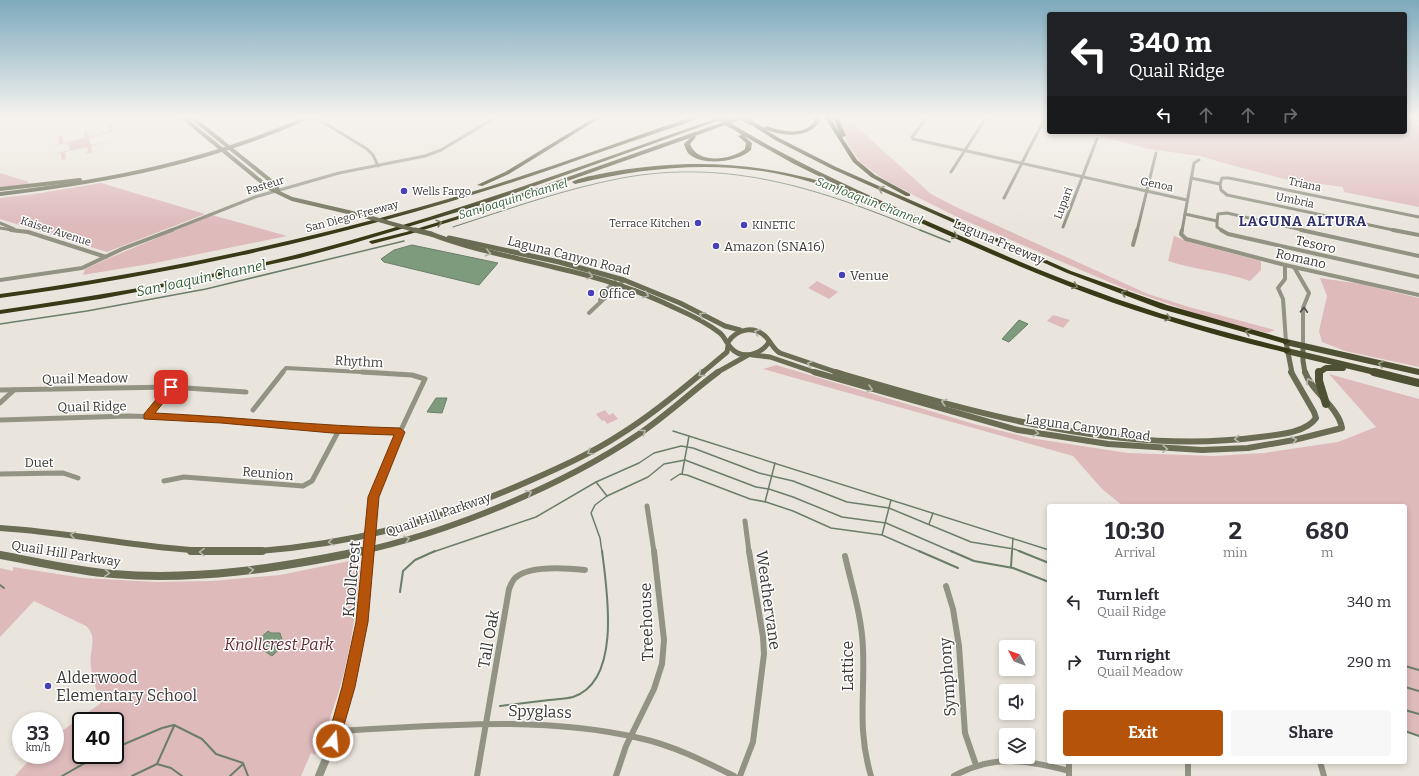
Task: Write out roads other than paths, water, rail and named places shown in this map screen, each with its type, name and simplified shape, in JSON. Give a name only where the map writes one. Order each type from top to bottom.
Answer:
[{"type":"highway","points":[[507,173],[539,152]]},
{"type":"highway","points":[[404,214],[507,173],[541,152]]},
{"type":"highway","name":"San Diego Freeway","points":[[0,296],[83,284],[214,261],[289,244],[404,214],[594,152]]},
{"type":"highway","points":[[0,300],[183,272],[349,234],[474,196],[602,152]]},
{"type":"highway","name":"San Diego Freeway","points":[[0,312],[158,287],[297,257],[440,217],[626,152]]},
{"type":"highway","points":[[484,209],[645,152]]},
{"type":"highway","points":[[693,152],[704,158],[727,159],[741,155],[744,152]]},
{"type":"highway","name":"Laguna Freeway","points":[[777,152],[818,174],[1005,258],[1093,293],[1204,329],[1287,351]]},
{"type":"highway","name":"Laguna Freeway","points":[[803,152],[834,168],[1069,272],[1140,299],[1220,324],[1286,342]]},
{"type":"highway","points":[[849,153],[865,170],[887,184],[962,221],[1010,242],[1019,249]]},
{"type":"highway","name":"San Diego Freeway","points":[[0,308],[165,281],[326,245],[423,218],[602,158],[615,156]]},
{"type":"highway","points":[[297,257],[389,239],[484,209],[608,174],[658,167],[714,165],[766,170],[813,180],[846,191],[920,220]]},
{"type":"main road","points":[[0,189],[60,183],[106,175],[156,165],[207,152]]},
{"type":"main road","points":[[0,194],[113,178],[170,165],[210,152]]},
{"type":"main road","name":"Laguna Canyon Road","points":[[224,152],[269,188],[292,199],[361,215],[431,234],[559,262],[619,281],[680,303],[725,326],[741,330]]},
{"type":"main road","name":"Laguna Canyon Road","points":[[234,152],[276,185],[278,191]]},
{"type":"main road","name":"Laguna Canyon Road","points":[[619,281],[686,313],[720,332],[728,344]]},
{"type":"main road","points":[[741,330],[757,331],[769,342],[764,350],[750,355],[736,352],[728,344],[731,337],[741,330]]},
{"type":"main road","name":"Laguna Canyon Road","points":[[769,342],[772,347],[780,353],[813,365],[981,413],[1053,429],[1105,436],[1197,442],[1241,439],[1285,432],[1312,424],[1316,418],[1310,404],[1292,376],[1288,365],[1286,342]]},
{"type":"main road","points":[[1286,342],[1419,372]]},
{"type":"main road","name":"Quail Hill Parkway","points":[[0,528],[55,532],[155,549],[206,552],[292,548],[370,535],[430,520],[475,504],[526,483],[585,454],[624,432],[654,411],[722,358],[727,352],[728,344]]},
{"type":"main road","name":"Laguna Canyon Road","points":[[750,355],[770,357],[834,379],[1018,430],[1108,444],[1202,450],[1248,448],[1294,440],[1342,428],[1341,421],[1310,384],[1304,369],[1302,354],[1303,346]]},
{"type":"main road","points":[[1287,351],[1419,383]]},
{"type":"main road","name":"Quail Hill Parkway","points":[[0,555],[98,572],[170,575],[257,569],[327,558],[407,539],[477,515],[586,465],[640,433],[731,362],[750,355]]},
{"type":"main road","points":[[1326,404],[1325,395],[1318,376],[1322,369],[1340,368],[1398,378]]},
{"type":"main road","points":[[981,413],[984,420]]},
{"type":"street","points":[[370,152],[378,166]]},
{"type":"street","name":"Pasteur","points":[[0,280],[76,270],[233,205],[342,173],[409,161],[435,152]]},
{"type":"street","points":[[951,172],[963,152]]},
{"type":"street","name":"Genoa","points":[[969,152],[1187,200]]},
{"type":"street","points":[[1004,198],[1028,152]]},
{"type":"street","name":"Lupari","points":[[1063,228],[1092,152]]},
{"type":"street","points":[[1133,246],[1156,153]]},
{"type":"street","points":[[1199,160],[1194,163],[1185,214],[1217,221],[1218,214],[1227,213],[1419,256]]},
{"type":"street","name":"Triana","points":[[1191,178],[1220,184],[1222,178],[1229,178],[1419,217]]},
{"type":"street","name":"Umbria","points":[[1220,184],[1221,190],[1226,195],[1419,235]]},
{"type":"street","name":"Romano","points":[[1185,214],[1181,234],[1191,241],[1285,265],[1419,295]]},
{"type":"street","name":"Tesoro","points":[[1217,221],[1216,227],[1228,234],[1419,277]]},
{"type":"street","name":"Kaiser Avenue","points":[[0,223],[14,228],[14,230],[28,232],[106,257]]},
{"type":"street","points":[[0,228],[14,230]]},
{"type":"street","points":[[1285,265],[1285,278],[1278,288],[1283,299],[1286,342]]},
{"type":"street","points":[[1294,267],[1295,273],[1309,291],[1308,299],[1304,305],[1303,346]]},
{"type":"street","points":[[589,313],[619,281]]},
{"type":"street","name":"Rhythm","points":[[253,410],[286,368],[412,375],[425,379],[425,382],[400,432]]},
{"type":"street","points":[[147,416],[171,387]]},
{"type":"street","name":"Quail Meadow","points":[[0,390],[171,387],[246,392]]},
{"type":"street","points":[[0,403],[14,390]]},
{"type":"street","name":"Quail Ridge","points":[[0,420],[99,416],[147,416],[228,420],[339,430],[400,432]]},
{"type":"street","name":"Reunion","points":[[164,481],[184,477],[303,486],[312,480],[339,430]]},
{"type":"street","name":"Knollcrest","points":[[319,776],[337,731],[361,630],[369,549],[371,509],[375,491],[400,432]]},
{"type":"street","name":"Duet","points":[[0,474],[63,473],[78,478]]},
{"type":"street","name":"Treehouse","points":[[616,776],[631,735],[658,678],[664,651],[657,572],[647,506]]},
{"type":"street","name":"Weathervane","points":[[740,776],[750,753],[754,734],[764,654],[763,637],[749,562],[748,536],[745,520]]},
{"type":"street","name":"Lattice","points":[[845,556],[861,632],[863,663],[860,729],[864,755],[871,776]]},
{"type":"street","name":"Tall Oak","points":[[477,776],[509,589],[513,580],[519,575],[549,568],[585,570]]},
{"type":"street","name":"Symphony","points":[[946,586],[954,609],[960,646],[965,733],[976,765]]},
{"type":"street","name":"Spyglass","points":[[337,731],[486,724],[580,726],[631,735],[700,759],[734,776]]},
{"type":"street","points":[[954,776],[976,765],[1002,760],[1021,760],[1045,764],[1069,773]]},
{"type":"street","points":[[1188,764],[1188,776]]},
{"type":"street","points":[[1321,764],[1324,776]]},
{"type":"waterway","name":"San Joaquin Channel","points":[[453,227],[537,200],[622,178],[662,173],[701,172],[739,175],[812,191],[885,216],[922,231]]},
{"type":"waterway","name":"San Joaquin Channel","points":[[920,230],[950,242]]},
{"type":"waterway","name":"San Joaquin Channel","points":[[0,324],[87,311],[206,289],[404,241]]},
{"type":"waterway","points":[[673,431],[689,436]]},
{"type":"waterway","points":[[687,447],[689,436]]},
{"type":"waterway","points":[[689,436],[775,463]]},
{"type":"waterway","points":[[596,482],[639,463],[654,453],[681,446],[687,447]]},
{"type":"waterway","points":[[685,460],[687,447]]},
{"type":"waterway","points":[[687,447],[759,473],[772,476]]},
{"type":"waterway","points":[[607,496],[648,477],[664,464],[685,460]]},
{"type":"waterway","points":[[682,474],[685,460]]},
{"type":"waterway","points":[[685,460],[756,487],[768,489]]},
{"type":"waterway","points":[[772,476],[775,463]]},
{"type":"waterway","points":[[775,463],[933,513]]},
{"type":"waterway","points":[[671,480],[680,474],[687,475],[750,499],[765,502]]},
{"type":"waterway","points":[[768,489],[772,476]]},
{"type":"waterway","points":[[772,476],[793,481],[847,502],[889,508]]},
{"type":"waterway","points":[[433,552],[536,517],[596,482]]},
{"type":"waterway","points":[[596,482],[607,496]]},
{"type":"waterway","points":[[765,502],[768,489]]},
{"type":"waterway","points":[[768,489],[793,497],[842,517],[885,523]]},
{"type":"waterway","points":[[602,552],[600,538],[591,513],[595,505],[607,496]]},
{"type":"waterway","points":[[889,508],[891,500]]},
{"type":"waterway","points":[[765,502],[793,511],[831,528],[882,535]]},
{"type":"waterway","points":[[885,523],[889,508]]},
{"type":"waterway","points":[[889,508],[971,542],[1012,549]]},
{"type":"waterway","points":[[929,524],[933,513]]},
{"type":"waterway","points":[[933,513],[1013,539]]},
{"type":"waterway","points":[[882,535],[885,523]]},
{"type":"waterway","points":[[885,523],[953,552]]},
{"type":"waterway","points":[[882,535],[921,552]]},
{"type":"waterway","points":[[1012,549],[1013,539]]},
{"type":"waterway","points":[[1013,539],[1047,549]]},
{"type":"waterway","points":[[1012,549],[1022,552]]},
{"type":"waterway","points":[[400,592],[403,571],[415,560],[435,551]]},
{"type":"waterway","points":[[500,706],[573,697],[589,688],[599,673],[605,654],[608,633],[608,610],[602,551]]},
{"type":"waterway","points":[[919,551],[958,568]]},
{"type":"waterway","points":[[951,551],[974,561],[1013,568],[1047,581]]},
{"type":"waterway","points":[[1011,567],[1012,551]]},
{"type":"waterway","points":[[1019,551],[1047,562]]},
{"type":"waterway","points":[[0,585],[4,588]]},
{"type":"waterway","points":[[1407,667],[1419,670]]},
{"type":"waterway","points":[[1407,688],[1419,691]]},
{"type":"waterway","points":[[1407,711],[1419,714]]},
{"type":"waterway","points":[[124,744],[162,728],[174,725],[202,739],[216,754],[243,763],[248,776]]},
{"type":"waterway","points":[[157,764],[174,726]]},
{"type":"waterway","points":[[1407,732],[1419,736]]},
{"type":"waterway","points":[[62,776],[83,764]]},
{"type":"waterway","points":[[132,776],[157,764]]},
{"type":"waterway","points":[[157,764],[171,768],[182,776]]},
{"type":"waterway","points":[[230,776],[243,764]]},
{"type":"place","name":"Wells Fargo","points":[[404,191]]},
{"type":"place","name":"Terrace Kitchen","points":[[698,223]]},
{"type":"place","name":"KINETIC","points":[[744,225]]},
{"type":"place","name":"Amazon (SNA16)","points":[[716,246]]},
{"type":"place","name":"Venue","points":[[842,275]]},
{"type":"place","name":"Office","points":[[591,293]]},
{"type":"place","name":"Alderwood Elementary School","points":[[48,686]]},
{"type":"district","name":"LAGUNA ALTURA","points":[[1303,221]]},
{"type":"park label","name":"Knollcrest Park","points":[[279,644]]}]
